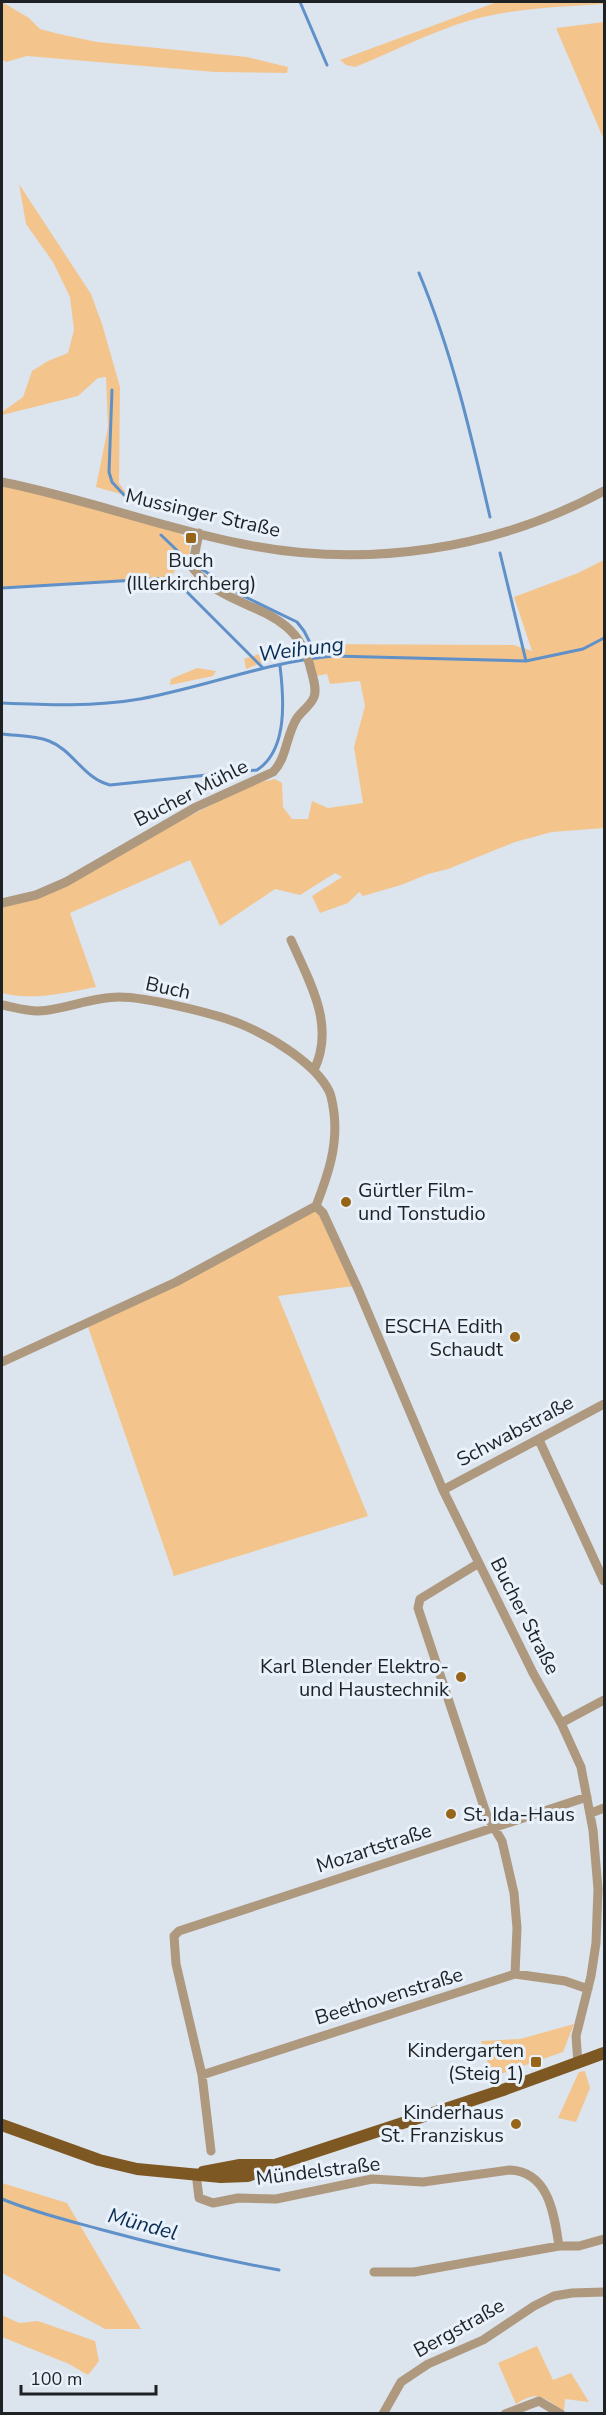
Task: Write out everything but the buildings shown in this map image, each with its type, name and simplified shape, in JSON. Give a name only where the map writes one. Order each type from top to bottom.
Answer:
[{"type":"main road","points":[[2,2125],[99,2160],[137,2169],[221,2177],[248,2176],[578,2064],[604,2053]]},
{"type":"street","name":"Mussinger Straße","points":[[2,482],[242,544],[307,553],[367,555],[424,550],[513,530],[558,514],[604,491]]},
{"type":"street","name":"Bucher Mühle","points":[[2,903],[36,895],[66,882],[196,807],[273,772],[281,764],[287,740],[297,718],[314,698],[315,687],[305,649],[285,624],[229,597],[203,581],[192,567],[199,533]]},
{"type":"street","points":[[291,940],[311,986],[321,1017],[322,1041],[314,1070]]},
{"type":"street","name":"Buch","points":[[2,1005],[37,1011],[109,998],[150,1001],[244,1025],[314,1070],[329,1091],[336,1126],[331,1164],[316,1206]]},
{"type":"street","points":[[2,1362],[176,1282],[316,1206]]},
{"type":"street","name":"Bucher Straße","points":[[316,1206],[358,1288],[443,1490],[576,1755],[591,1813],[600,1942],[576,2036],[578,2064]]},
{"type":"street","name":"Schwabstraße","points":[[443,1490],[604,1404]]},
{"type":"street","points":[[539,1440],[604,1581]]},
{"type":"street","points":[[479,1563],[420,1599],[418,1608],[483,1805],[493,1828],[502,1841],[514,1893],[517,1928],[515,1974]]},
{"type":"street","points":[[561,1723],[604,1700]]},
{"type":"street","name":"Mozartstraße","points":[[202,2075],[177,1964],[174,1936],[179,1931],[587,1797]]},
{"type":"street","points":[[591,1813],[604,1808]]},
{"type":"street","name":"Beethovenstraße","points":[[202,2075],[515,1974],[565,1981],[588,1989]]},
{"type":"street","points":[[202,2075],[211,2151]]},
{"type":"street","name":"Mündelstraße","points":[[196,2173],[199,2198],[213,2203],[238,2198],[276,2199],[372,2179],[423,2182],[520,2170],[532,2175],[544,2189],[554,2217],[559,2246]]},
{"type":"street","points":[[374,2272],[414,2272],[604,2240]]},
{"type":"street","name":"Bergstraße","points":[[383,2414],[401,2382],[428,2364],[483,2340],[534,2306],[554,2296],[604,2292]]},
{"type":"street","points":[[505,2414],[539,2401],[561,2414]]},
{"type":"shaded area","points":[[2,2],[29,18],[40,29],[59,34],[97,42],[247,57],[288,67],[287,73],[215,72],[27,56],[6,62],[2,59]]},
{"type":"shaded area","points":[[497,2],[604,2],[604,4],[537,9],[488,16],[442,30],[355,67],[346,65],[340,60]]},
{"type":"shaded area","points":[[604,22],[604,140],[556,28]]},
{"type":"shaded area","points":[[19,184],[91,294],[102,324],[120,387],[119,483],[128,496],[96,487],[108,427],[106,377],[98,378],[78,396],[2,415],[2,412],[23,397],[32,371],[68,353],[74,330],[70,297],[53,262],[26,224]]},
{"type":"shaded area","points":[[2,485],[43,494],[180,533],[190,545],[189,562],[177,567],[171,577],[2,587]]},
{"type":"shaded area","points":[[604,560],[604,828],[552,832],[515,842],[401,885],[363,896],[359,892],[348,903],[320,913],[312,896],[342,877],[335,873],[300,895],[275,889],[220,926],[190,860],[70,913],[96,987],[37,996],[2,993],[2,905],[24,901],[252,784],[275,779],[282,783],[283,807],[292,819],[308,819],[312,801],[328,808],[363,803],[354,747],[365,706],[360,681],[330,684],[327,674],[316,676],[307,644],[514,645],[532,651],[514,597],[578,573]]},
{"type":"shaded area","points":[[282,647],[297,649],[246,669],[244,659]]},
{"type":"shaded area","points":[[197,668],[216,671],[213,676],[170,685],[171,679]]},
{"type":"shaded area","points":[[313,1210],[318,1212],[354,1286],[278,1296],[368,1516],[174,1576],[87,1324]]},
{"type":"shaded area","points":[[574,2024],[563,2052],[492,2077],[481,2041],[520,2039]]},
{"type":"shaded area","points":[[585,2071],[590,2088],[576,2122],[558,2118],[579,2072]]},
{"type":"shaded area","points":[[2,2183],[67,2203],[141,2329],[105,2329],[2,2273]]},
{"type":"shaded area","points":[[2,2315],[19,2323],[38,2321],[95,2341],[99,2361],[88,2375],[69,2364],[2,2337]]},
{"type":"shaded area","points":[[537,2346],[553,2380],[571,2373],[589,2402],[565,2399],[564,2411],[546,2399],[536,2396],[516,2404],[498,2363]]},
{"type":"waterway","points":[[300,2],[327,65]]},
{"type":"waterway","points":[[419,273],[451,363],[490,517]]},
{"type":"waterway","points":[[112,390],[109,472],[112,482],[124,495]]},
{"type":"waterway","points":[[161,535],[186,559]]},
{"type":"waterway","points":[[500,553],[526,661]]},
{"type":"waterway","points":[[200,568],[239,594],[297,622],[318,658]]},
{"type":"waterway","points":[[2,588],[170,578]]},
{"type":"waterway","points":[[175,580],[263,668]]},
{"type":"waterway","name":"Weihung","points":[[2,703],[71,705],[123,702],[164,694],[260,669],[333,656],[526,661],[583,649],[604,638]]},
{"type":"waterway","points":[[2,734],[49,741],[65,751],[93,777],[110,785],[257,770],[267,761],[279,737],[283,708],[280,666]]},
{"type":"waterway","name":"Mündel","points":[[2,2199],[50,2216],[121,2235],[279,2270]]},
{"type":"place","name":"Buch (Illerkirchberg)","points":[[191,538]]},
{"type":"place","name":"Gürtler Film- und Tonstudio","points":[[346,1202]]},
{"type":"place","name":"ESCHA Edith Schaudt","points":[[515,1337]]},
{"type":"place","name":"Karl Blender Elektro- und Haustechnik","points":[[461,1677]]},
{"type":"place","name":"St. Ida-Haus","points":[[451,1814]]},
{"type":"place","name":"Kindergarten (Steig 1)","points":[[536,2062]]},
{"type":"place","name":"Kinderhaus St. Franziskus","points":[[516,2124]]}]
